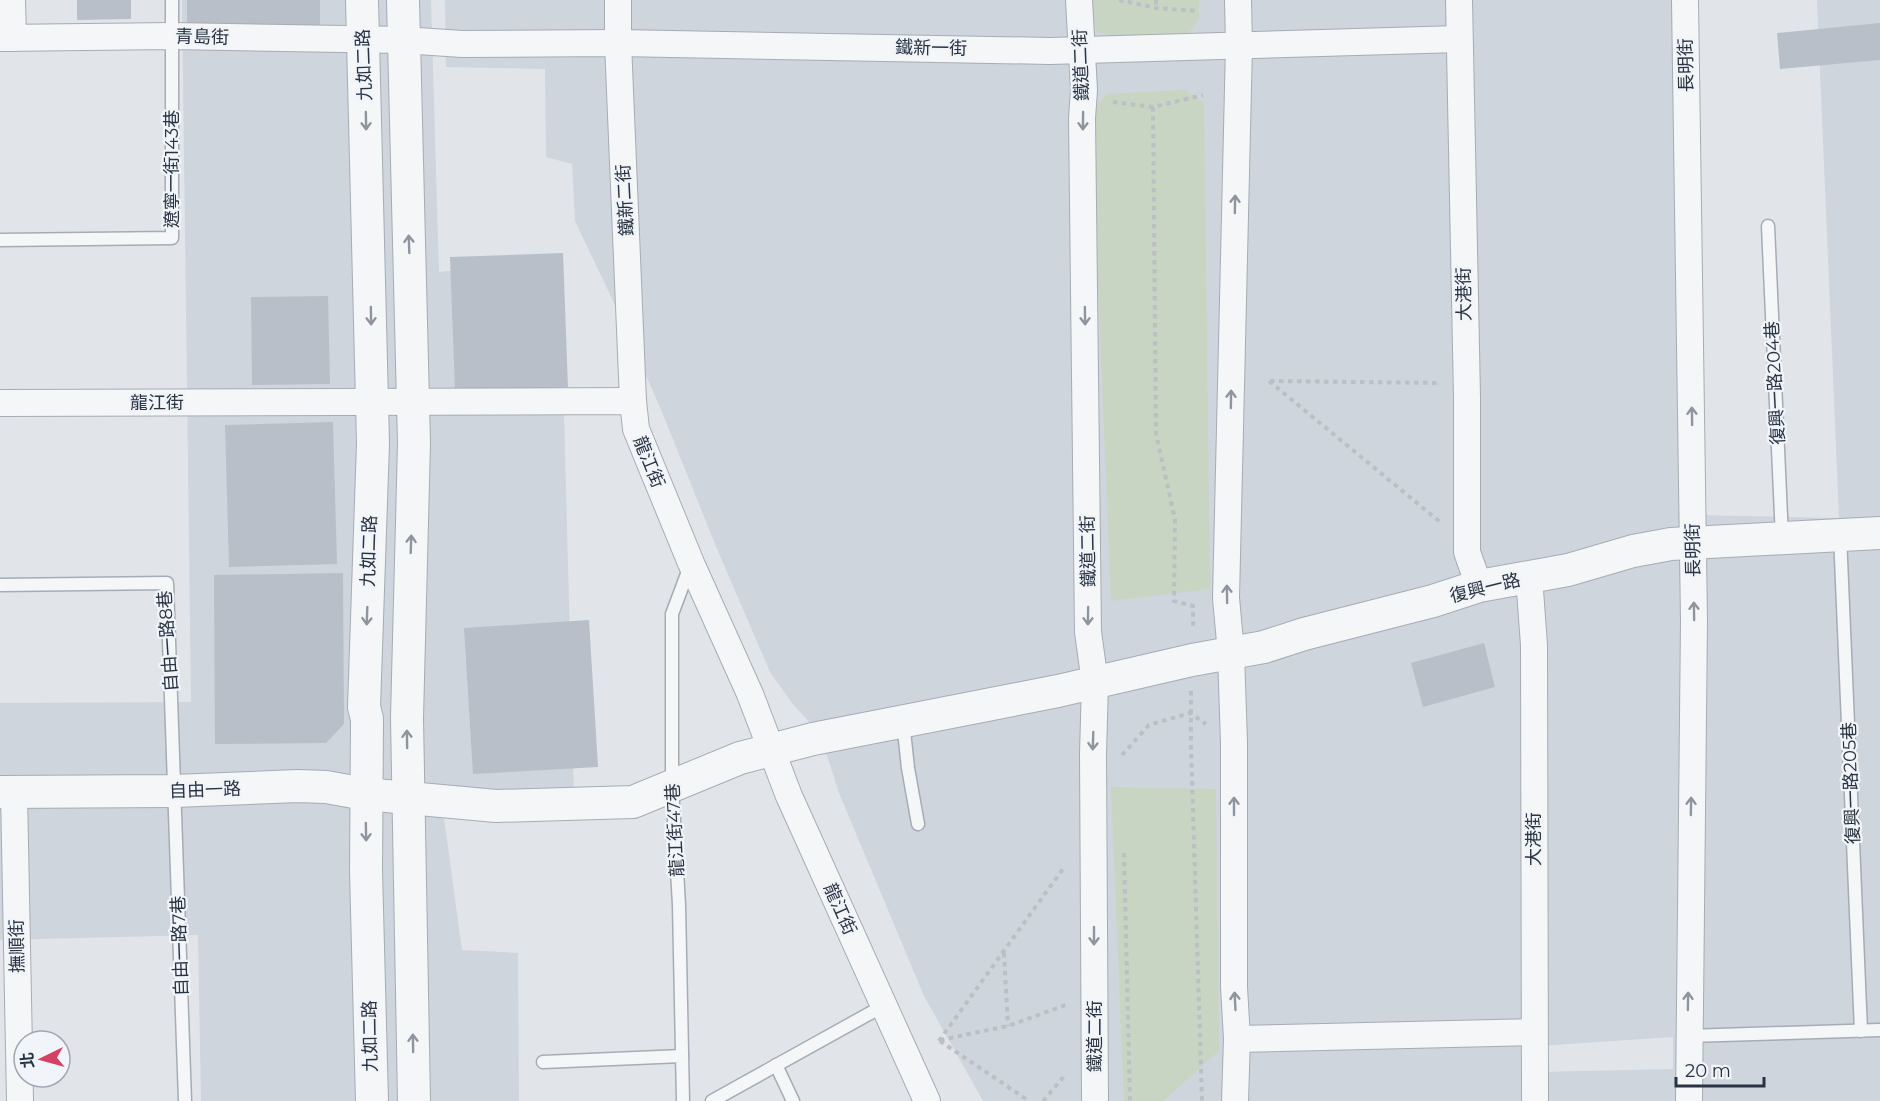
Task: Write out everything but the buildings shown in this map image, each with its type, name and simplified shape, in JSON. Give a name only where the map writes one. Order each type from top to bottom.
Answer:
[{"type":"street","points":[[7,38],[12,0]]},
{"type":"street","name":"九如二路","points":[[362,0],[373,443],[364,707],[367,719],[365,794],[372,1101]]},
{"type":"street","points":[[403,0],[414,459],[407,718],[414,1101]]},
{"type":"street","name":"鐵新二街","points":[[618,0],[633,401]]},
{"type":"street","name":"鐵道二街","points":[[1079,0],[1084,90],[1082,118],[1088,632],[1095,683],[1093,754],[1095,1101]]},
{"type":"street","points":[[1235,1101],[1237,1039],[1234,987],[1234,743],[1231,653],[1226,598],[1239,45],[1238,0]]},
{"type":"street","name":"大港街","points":[[1458,0],[1467,397],[1467,552],[1479,586]]},
{"type":"street","name":"長明街","points":[[1684,0],[1694,543],[1689,1101]]},
{"type":"street","name":"青島街","points":[[7,38],[172,36],[403,40]]},
{"type":"street","name":"鐵新一街","points":[[403,40],[462,44],[618,43],[1050,51],[1459,39]]},
{"type":"street","name":"龍江街","points":[[0,403],[633,401],[636,429],[691,563],[750,694],[789,796],[927,1101]]},
{"type":"street","name":"復興一路","points":[[772,751],[813,739],[1264,647],[1304,634],[1433,601],[1479,586],[1568,570],[1633,551],[1671,544],[1880,533]]},
{"type":"street","name":"大港街","points":[[1529,578],[1534,645],[1535,1101]]},
{"type":"street","name":"自由一路","points":[[7,792],[174,791],[298,786],[326,787],[365,794],[496,806],[633,802],[740,758],[772,751]]},
{"type":"street","name":"撫順街","points":[[7,792],[20,1101]]},
{"type":"street","points":[[1237,1039],[1534,1032]]},
{"type":"lane","points":[[172,0],[172,36]]},
{"type":"lane","name":"遼寧一街143巷","points":[[0,240],[172,238],[172,36]]},
{"type":"lane","name":"復興一路204巷","points":[[1768,226],[1782,539]]},
{"type":"lane","name":"復興一路205巷","points":[[1840,535],[1862,1031]]},
{"type":"lane","name":"龍江街47巷","points":[[683,1101],[679,905],[672,786],[672,614],[691,563]]},
{"type":"lane","name":"自由一路8巷","points":[[0,585],[167,583],[174,791]]},
{"type":"lane","points":[[903,722],[918,824]]},
{"type":"lane","name":"自由一路7巷","points":[[174,791],[185,1101]]},
{"type":"lane","points":[[712,1101],[883,1006]]},
{"type":"lane","points":[[1688,1036],[1880,1030]]},
{"type":"lane","points":[[543,1062],[682,1056]]},
{"type":"lane","points":[[776,1065],[793,1101]]},
{"type":"path","points":[[1119,0],[1156,8],[1199,11]]},
{"type":"path","points":[[1156,0],[1156,8]]},
{"type":"path","points":[[1113,102],[1153,107],[1203,95]]},
{"type":"path","points":[[1153,107],[1156,434],[1175,519],[1174,601],[1193,606]]},
{"type":"path","points":[[1441,383],[1269,381],[1444,525]]},
{"type":"path","points":[[1190,713],[1213,729]]},
{"type":"path","points":[[1122,767],[1122,755],[1149,725],[1190,713]]},
{"type":"path","points":[[1190,713],[1202,1101]]},
{"type":"path","points":[[1124,850],[1130,1101]]},
{"type":"path","points":[[939,1041],[1071,859]]},
{"type":"path","points":[[1004,952],[1008,1026]]},
{"type":"path","points":[[939,1041],[1008,1026],[1077,1001]]},
{"type":"path","points":[[939,1041],[1029,1101]]},
{"type":"path","points":[[1043,1101],[1070,1069]]},
{"type":"shaded area","points":[[182,0],[431,0],[439,272],[560,259],[574,794],[440,788],[462,950],[518,953],[519,1101],[201,1101],[198,935],[0,940],[0,703],[191,702]]},
{"type":"shaded area","points":[[445,0],[1682,0],[1691,515],[1839,518],[1817,0],[1880,0],[1880,1101],[1538,1101],[1537,1072],[1673,1069],[1673,1037],[1525,1047],[1526,1101],[983,1101],[924,996],[839,793],[820,734],[792,703],[770,672],[662,412],[575,221],[572,164],[546,157],[545,69],[446,67]]},
{"type":"green space","points":[[1093,0],[1199,0],[1199,20],[1188,34],[1116,36],[1097,32],[1093,21]]},
{"type":"green space","points":[[1185,90],[1204,103],[1210,589],[1111,601],[1091,112],[1107,94]]},
{"type":"green space","points":[[1111,787],[1216,789],[1219,1051],[1163,1101],[1124,1101]]}]
